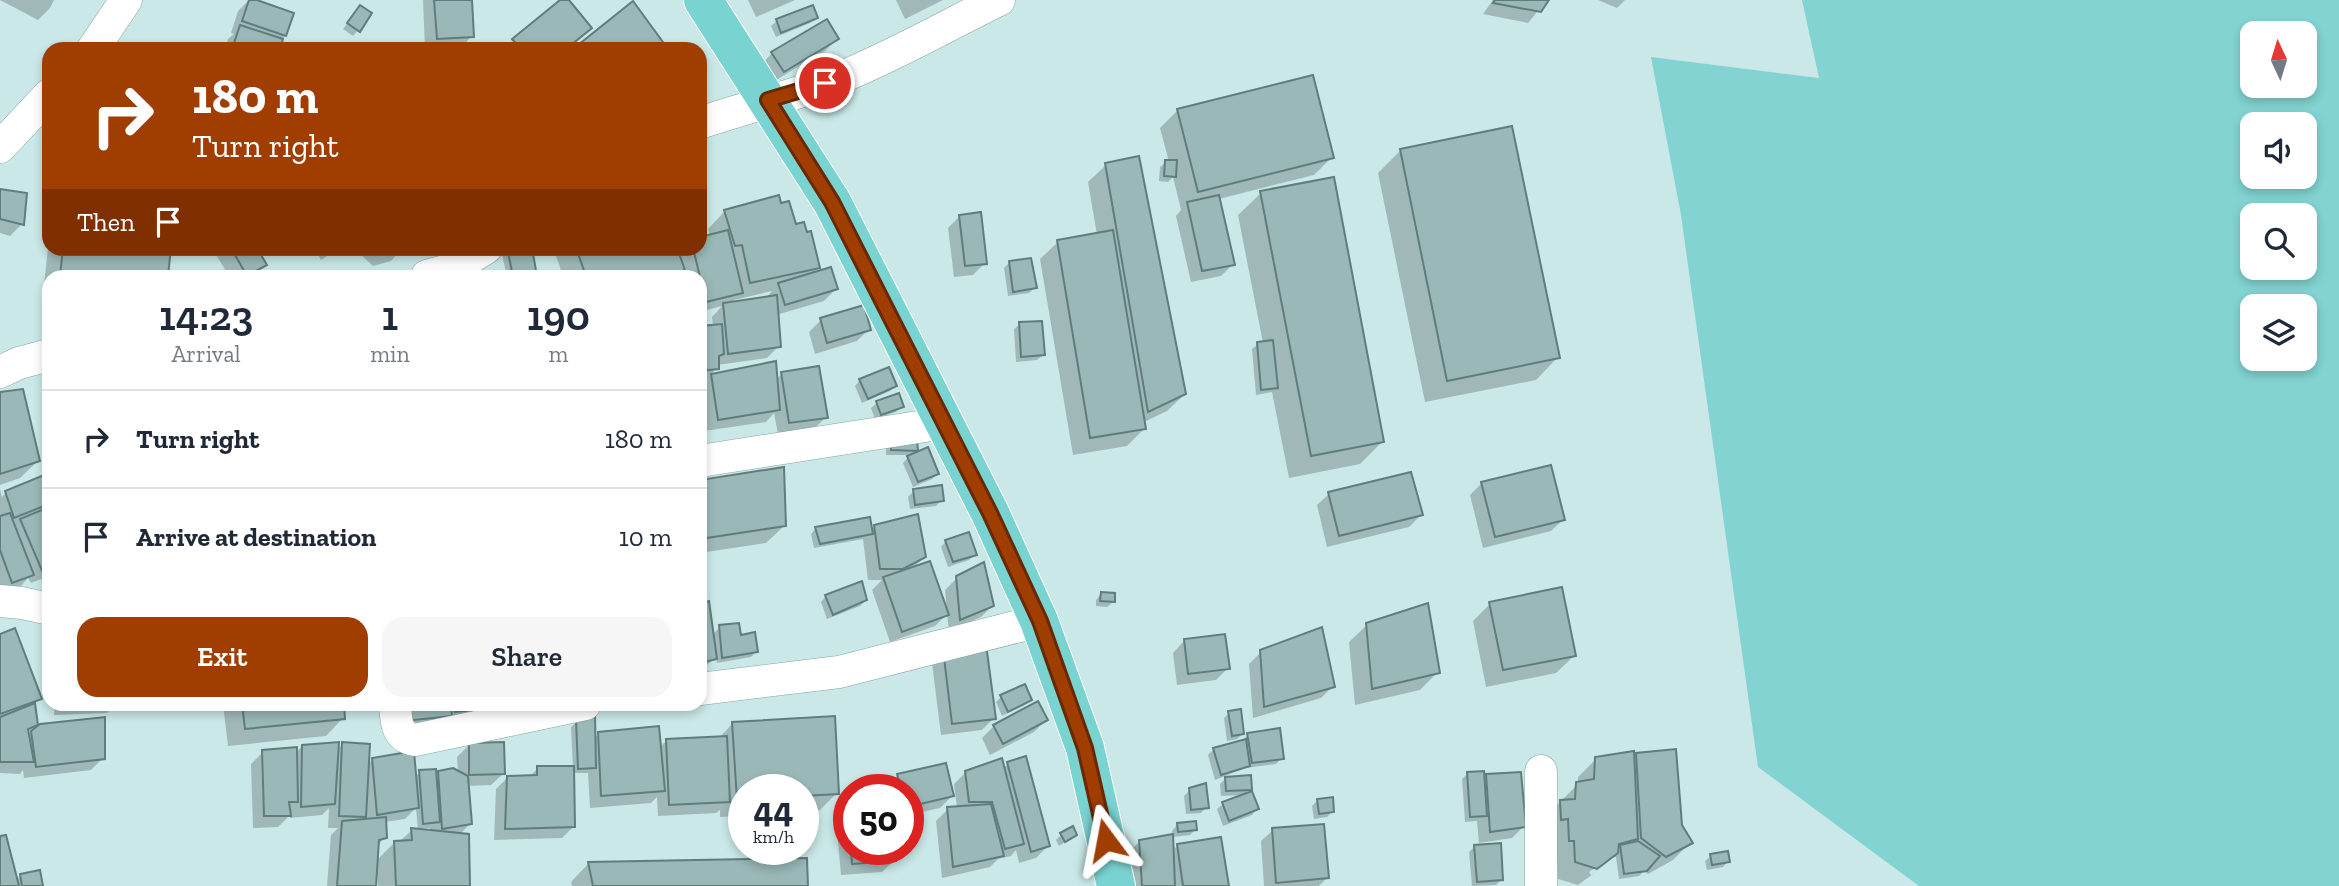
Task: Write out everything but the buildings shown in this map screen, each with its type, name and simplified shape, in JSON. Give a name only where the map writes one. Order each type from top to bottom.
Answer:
[{"type":"main road","points":[[703,0],[832,202],[990,513],[1040,621],[1085,748],[1116,886]]},
{"type":"street","points":[[98,42],[126,0]]},
{"type":"street","points":[[707,121],[804,91],[845,75],[999,0]]},
{"type":"street","points":[[0,147],[42,102]]},
{"type":"street","points":[[448,270],[473,256]]},
{"type":"street","points":[[0,372],[42,357]]},
{"type":"street","points":[[707,460],[944,423]]},
{"type":"street","points":[[0,601],[42,608]]},
{"type":"street","points":[[707,688],[839,671],[1040,621]]},
{"type":"street","points":[[396,711],[400,733],[405,738],[415,740],[552,711]]},
{"type":"street","points":[[1541,771],[1541,886]]},
{"type":"shaded area","points":[[1802,0],[2339,0],[2339,886],[1919,886],[1758,767],[1681,215],[1651,57],[1819,78]]},
{"type":"route","points":[[825,83],[768,100],[850,235],[990,513],[1040,621],[1085,748],[1106,840]]}]
